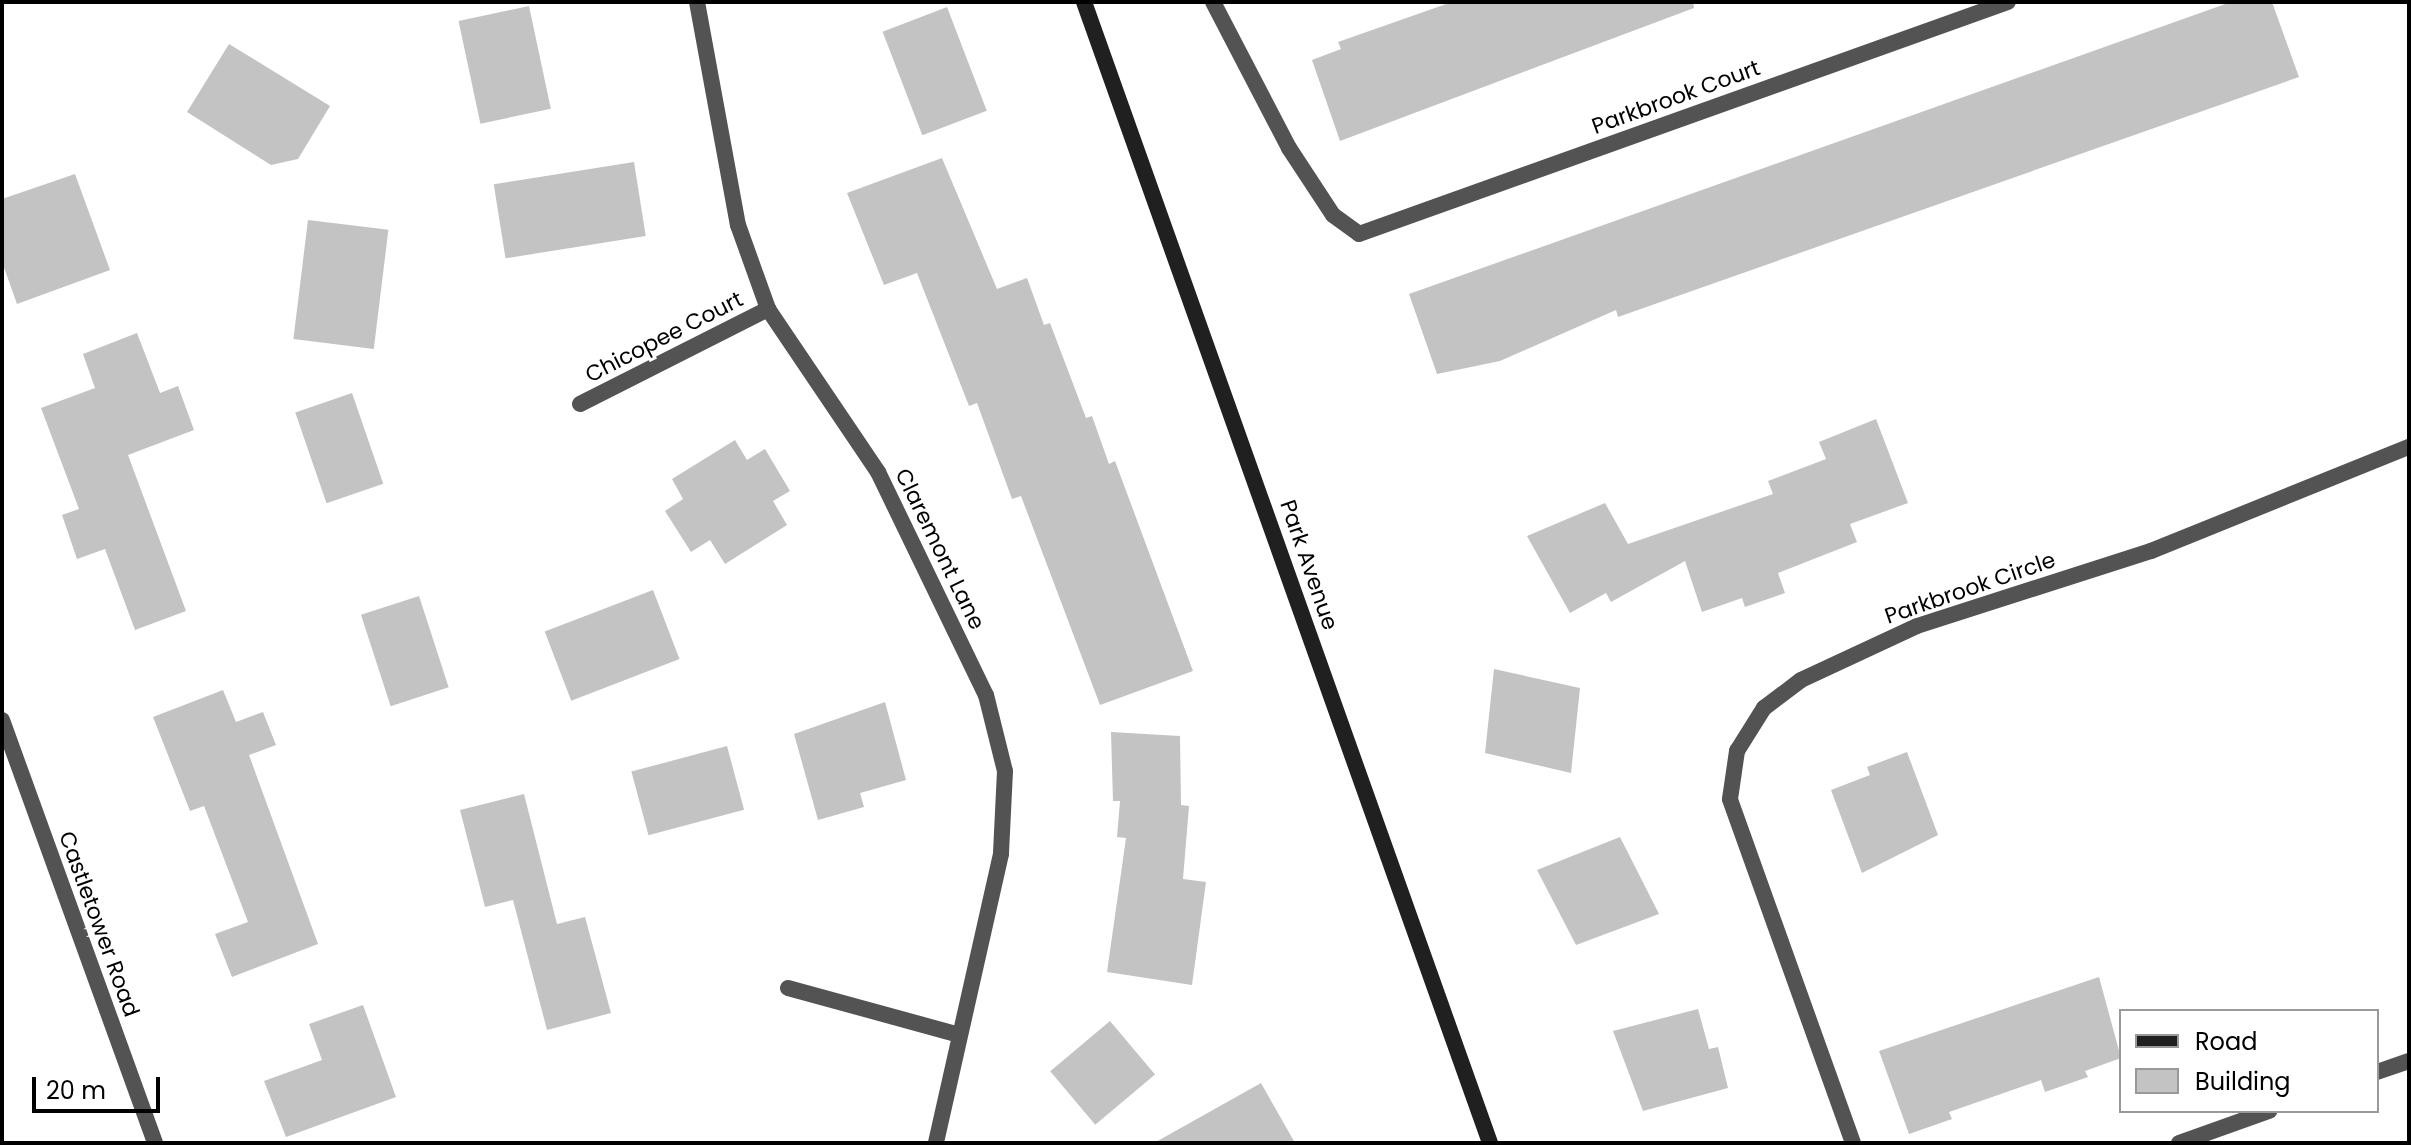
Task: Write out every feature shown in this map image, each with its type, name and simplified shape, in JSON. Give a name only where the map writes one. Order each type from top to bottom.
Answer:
[{"type":"main road","name":"Park Avenue","points":[[1084,2],[1490,1143]]},
{"type":"street","name":"Claremont Lane","points":[[697,2],[738,225],[768,309],[878,472],[986,695],[1005,771],[1001,854],[956,1034],[936,1143]]},
{"type":"street","name":"Parkbrook Court","points":[[1213,2],[1289,148],[1333,215],[1359,234],[2008,2]]},
{"type":"street","name":"Chicopee Court","points":[[580,404],[768,309]]},
{"type":"street","name":"Parkbrook Circle","points":[[1853,1143],[1730,799],[1737,751],[1764,708],[1801,680],[1917,626],[2180,541],[2409,447]]},
{"type":"street","name":"Castletower Road","points":[[2,720],[155,1143]]},
{"type":"street","points":[[788,988],[956,1034]]},
{"type":"street","points":[[2379,1071],[2409,1061]]},
{"type":"street","points":[[2179,1143],[2263,1113]]},
{"type":"building","points":[[1452,2],[1693,2],[1694,8],[1340,141],[1312,60],[1341,49],[1338,42]]},
{"type":"building","points":[[2231,2],[2272,2],[2299,77],[1618,317],[1616,310],[1500,361],[1437,374],[1409,294]]},
{"type":"building","points":[[529,6],[551,109],[480,124],[459,21]]},
{"type":"building","points":[[947,7],[987,111],[922,135],[883,32]]},
{"type":"building","points":[[229,44],[330,106],[298,159],[271,165],[187,112]]},
{"type":"building","points":[[942,158],[997,289],[1027,278],[1044,325],[1050,323],[1086,418],[1092,416],[1109,464],[1115,461],[1193,671],[1100,705],[1021,496],[1012,499],[977,403],[969,406],[917,273],[884,285],[847,193]]},
{"type":"building","points":[[634,162],[646,236],[505,258],[494,184]]},
{"type":"building","points":[[75,174],[110,270],[17,304],[2,262],[2,199]]},
{"type":"building","points":[[308,220],[388,230],[374,349],[293,339]]},
{"type":"building","points":[[137,333],[160,393],[178,386],[194,430],[128,455],[186,611],[135,630],[105,549],[77,559],[62,515],[79,509],[41,408],[95,388],[83,354]]},
{"type":"building","points":[[352,393],[383,484],[327,503],[295,413]]},
{"type":"building","points":[[1876,419],[1908,503],[1850,524],[1857,542],[1778,573],[1785,593],[1745,607],[1742,598],[1702,612],[1685,561],[1611,602],[1606,593],[1570,613],[1527,536],[1605,503],[1628,544],[1773,494],[1768,481],[1826,459],[1819,442]]},
{"type":"building","points":[[735,440],[747,460],[765,449],[790,491],[773,501],[787,525],[725,564],[710,540],[691,552],[665,511],[683,499],[672,479]]},
{"type":"building","points":[[653,590],[680,659],[571,701],[545,632]]},
{"type":"building","points":[[419,596],[449,687],[391,706],[361,615]]},
{"type":"building","points":[[1494,669],[1580,688],[1571,773],[1485,753]]},
{"type":"building","points":[[223,690],[236,722],[263,712],[276,745],[249,755],[318,944],[232,977],[215,934],[248,922],[204,806],[190,811],[153,717]]},
{"type":"building","points":[[885,702],[906,780],[860,793],[864,807],[818,820],[794,734]]},
{"type":"building","points":[[1111,732],[1180,736],[1181,805],[1189,806],[1183,879],[1206,882],[1192,985],[1107,972],[1126,838],[1117,837],[1120,801],[1113,801]]},
{"type":"building","points":[[727,746],[744,810],[648,835],[631,772]]},
{"type":"building","points":[[1907,752],[1938,835],[1862,873],[1831,790],[1870,775],[1867,767]]},
{"type":"building","points":[[524,794],[557,924],[585,917],[611,1013],[547,1030],[513,900],[485,907],[460,810]]},
{"type":"building","points":[[1620,837],[1659,914],[1576,945],[1537,870]]},
{"type":"building","points":[[2099,977],[2119,1059],[2085,1071],[2088,1077],[2045,1092],[2041,1080],[1949,1112],[1952,1119],[1909,1134],[1879,1051]]},
{"type":"building","points":[[363,1005],[396,1097],[286,1137],[264,1081],[322,1060],[309,1024]]},
{"type":"building","points":[[1698,1009],[1709,1049],[1718,1047],[1728,1088],[1643,1111],[1613,1031]]},
{"type":"building","points":[[1110,1021],[1155,1075],[1095,1125],[1050,1071]]},
{"type":"building","points":[[1261,1083],[1295,1143],[1154,1143]]}]
